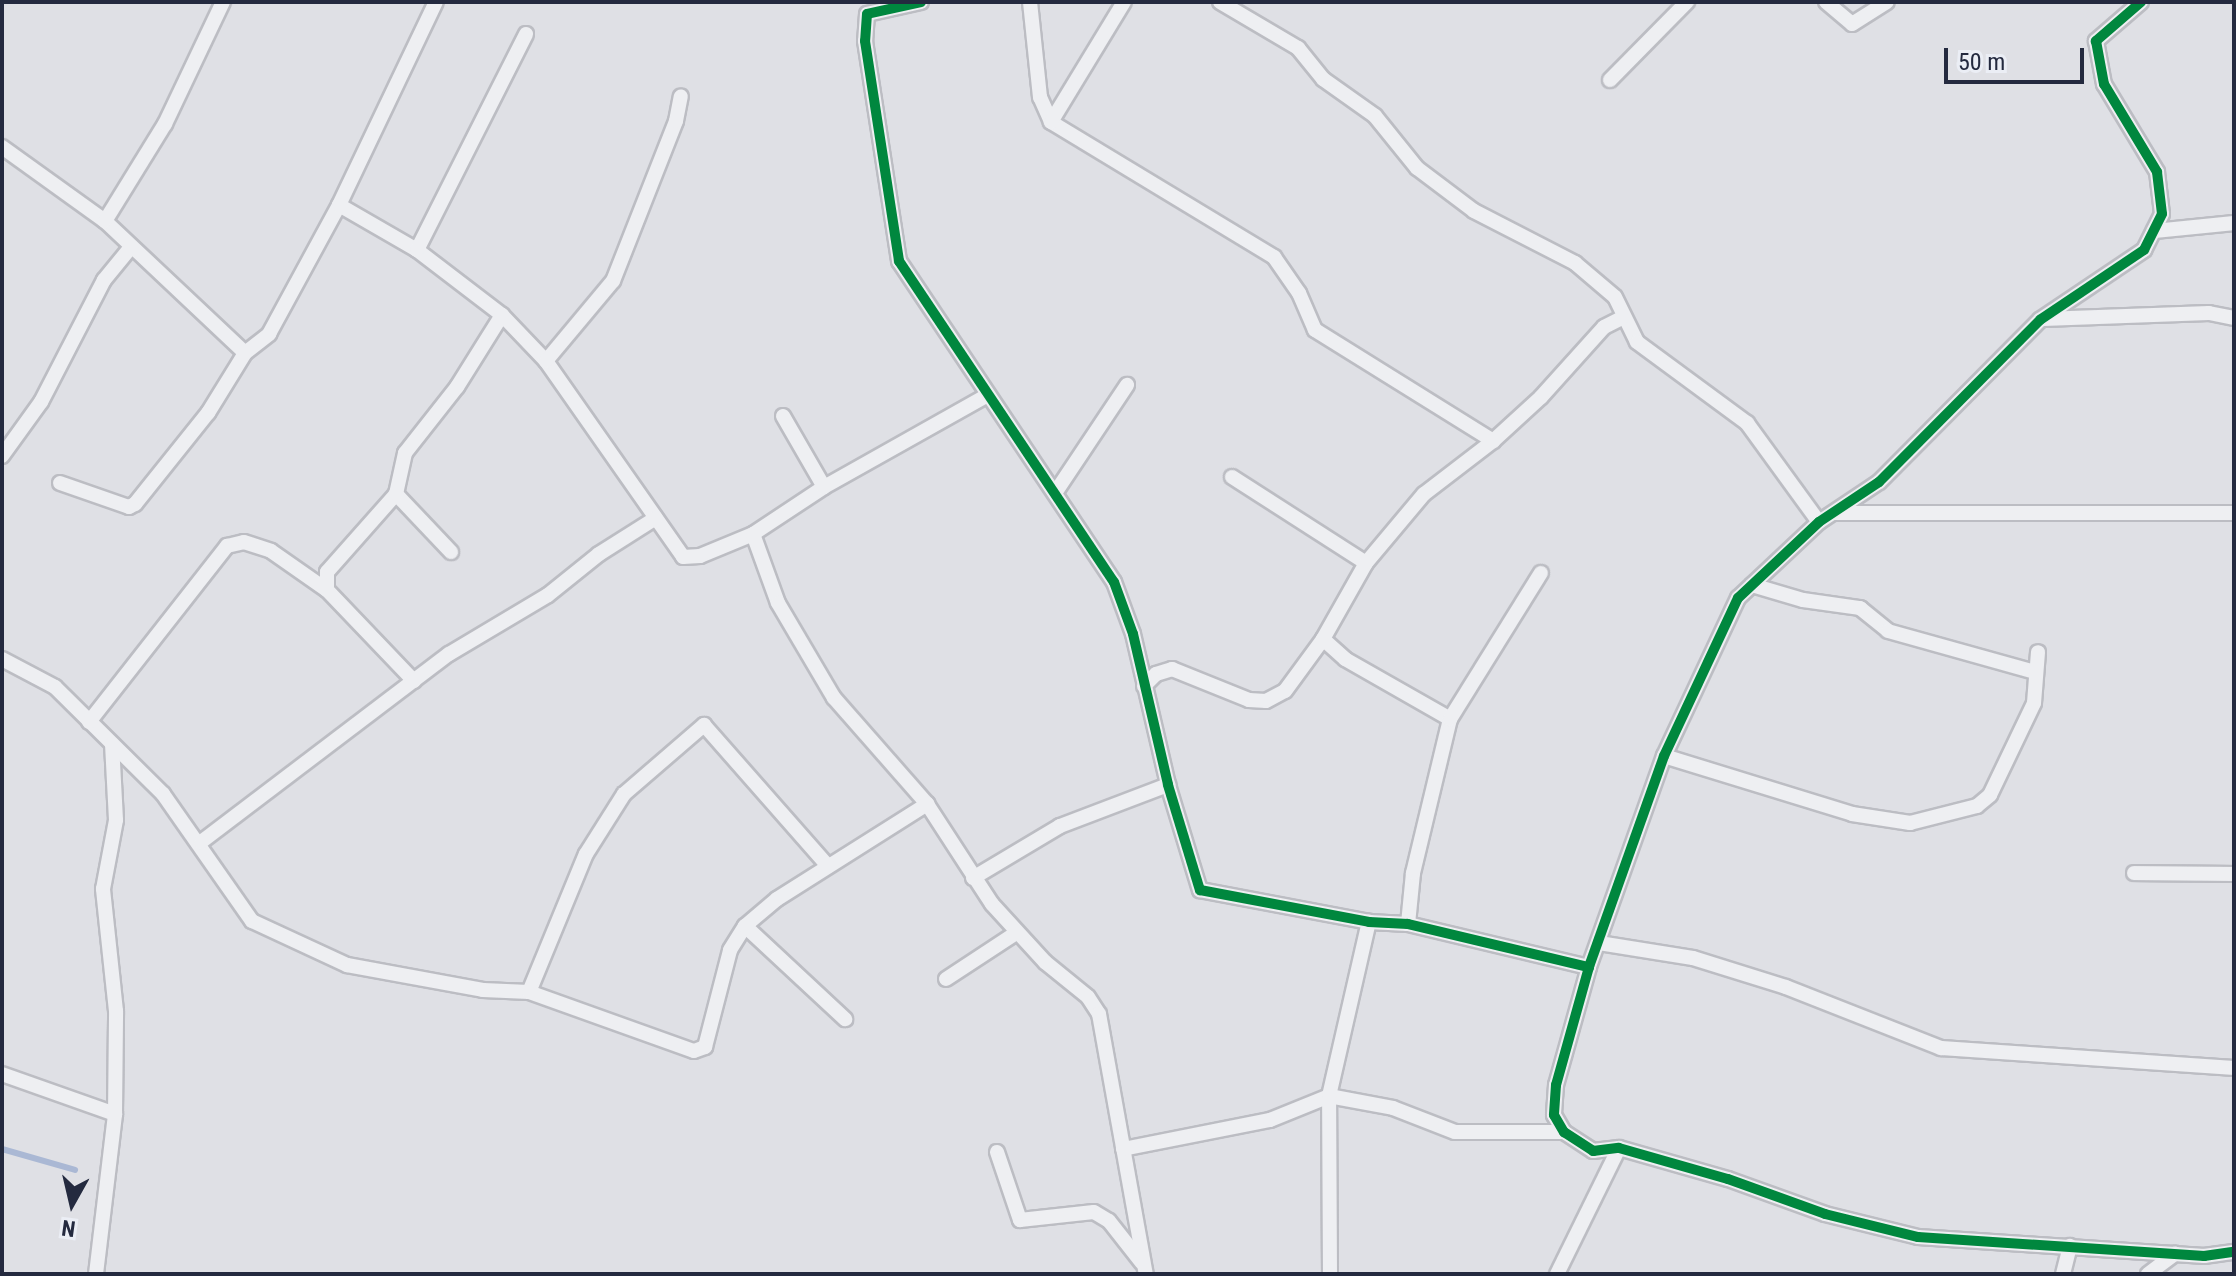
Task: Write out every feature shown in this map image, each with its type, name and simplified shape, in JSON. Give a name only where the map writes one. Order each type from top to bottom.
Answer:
[{"type":"street","points":[[105,221],[165,124],[223,2]]},
{"type":"street","points":[[60,483],[129,507],[135,504],[208,413],[245,353],[269,334],[339,205],[436,2]]},
{"type":"street","points":[[921,2],[867,14],[865,41],[899,261],[986,396],[1114,582],[1168,785],[1200,890],[1369,922],[1408,924],[1589,967]]},
{"type":"street","points":[[1030,2],[1040,97],[1051,122],[1274,257],[1299,293],[1315,330],[1493,441]]},
{"type":"street","points":[[1051,122],[1124,2]]},
{"type":"street","points":[[1220,2],[1298,48],[1323,79],[1375,116],[1417,168],[1474,211],[1575,263],[1615,297],[1622,318],[1656,359],[1747,423],[1819,522]]},
{"type":"street","points":[[1610,80],[1687,2]]},
{"type":"street","points":[[1826,2],[1852,24],[1887,2]]},
{"type":"street","points":[[2141,2],[2096,41],[2104,84],[2157,172],[2162,214],[2144,250],[2040,320],[1879,482],[1819,522],[1738,598],[1664,756],[1589,967],[1556,1085],[1554,1115],[1564,1132],[1593,1151],[1619,1148],[1728,1179],[1825,1214],[1918,1237],[2175,1254],[2234,1252]]},
{"type":"street","points":[[417,250],[526,34]]},
{"type":"street","points":[[546,361],[613,281],[651,189],[681,96]]},
{"type":"street","points":[[2,147],[105,221],[245,353]]},
{"type":"street","points":[[339,205],[417,250],[502,315],[546,361],[683,557],[700,556],[753,534],[824,487],[986,396]]},
{"type":"street","points":[[2154,231],[2234,223]]},
{"type":"street","points":[[2,456],[41,402],[104,280],[131,247]]},
{"type":"street","points":[[2040,320],[2209,313],[2234,318]]},
{"type":"street","points":[[327,590],[327,572],[396,494],[405,453],[457,387],[502,315]]},
{"type":"street","points":[[1144,686],[1156,674],[1172,669],[1188,671],[1249,700],[1266,701],[1285,691],[1323,639],[1366,563],[1424,494],[1493,441],[1541,397],[1604,327],[1622,318]]},
{"type":"street","points":[[1055,493],[1127,385]]},
{"type":"street","points":[[783,416],[824,487]]},
{"type":"street","points":[[1232,477],[1366,563]]},
{"type":"street","points":[[396,494],[451,552]]},
{"type":"street","points":[[1833,513],[2234,513]]},
{"type":"street","points":[[201,842],[414,681],[656,518]]},
{"type":"street","points":[[753,534],[778,603],[834,698],[927,804],[973,878],[1016,933],[1088,997],[1099,1014],[1145,1270]]},
{"type":"street","points":[[89,722],[227,546],[244,542],[271,551],[327,590],[414,681]]},
{"type":"street","points":[[1408,924],[1413,873],[1450,719],[1541,573]]},
{"type":"street","points":[[1752,585],[1803,600],[1860,608],[1888,631],[2035,672]]},
{"type":"street","points":[[1323,639],[1345,659],[1450,719]]},
{"type":"street","points":[[1664,756],[1852,814],[1910,823],[1977,806],[1990,795],[2034,703],[2039,687],[2035,672],[2038,652]]},
{"type":"street","points":[[2,659],[55,687],[112,744],[201,842],[220,879],[252,921],[307,950],[347,965],[483,990],[529,992],[694,1051],[705,1047],[730,950],[745,926],[828,866],[927,804]]},
{"type":"street","points":[[529,992],[586,854],[624,794],[704,725],[828,866]]},
{"type":"street","points":[[96,1274],[115,1114],[116,1011],[103,889],[116,820],[112,744]]},
{"type":"street","points":[[973,878],[1060,826],[1168,785]]},
{"type":"street","points":[[2134,873],[2234,874]]},
{"type":"street","points":[[1330,1274],[1329,1096],[1369,922]]},
{"type":"street","points":[[745,926],[845,1019]]},
{"type":"street","points":[[946,979],[1016,933]]},
{"type":"street","points":[[1599,943],[1693,958],[1786,987],[1941,1048],[2234,1068]]},
{"type":"street","points":[[2,1074],[115,1114]]},
{"type":"street","points":[[1123,1149],[1270,1120],[1329,1096],[1393,1108],[1455,1132],[1564,1132]]},
{"type":"street","points":[[1557,1274],[1619,1148]]},
{"type":"street","points":[[997,1152],[1020,1220],[1094,1212],[1109,1221],[1145,1270]]},
{"type":"street","points":[[1109,1221],[1134,1206]]},
{"type":"street","points":[[2063,1274],[2070,1246]]},
{"type":"street","points":[[2148,1274],[2175,1254]]},
{"type":"waterway","points":[[2,1149],[75,1170]]},
{"type":"cycle path","points":[[921,2],[867,14],[865,41],[899,261],[1114,582],[1133,634],[1168,785],[1200,890],[1369,922],[1408,924],[1589,967]]},
{"type":"cycle path","points":[[2141,2],[2096,41],[2104,84],[2157,172],[2162,214],[2144,250],[2040,320],[1879,482],[1819,522],[1738,598],[1664,756],[1589,967],[1556,1085],[1554,1115],[1564,1132],[1593,1151],[1619,1148],[1728,1179],[1825,1214],[1918,1237],[2204,1256],[2234,1252]]}]
